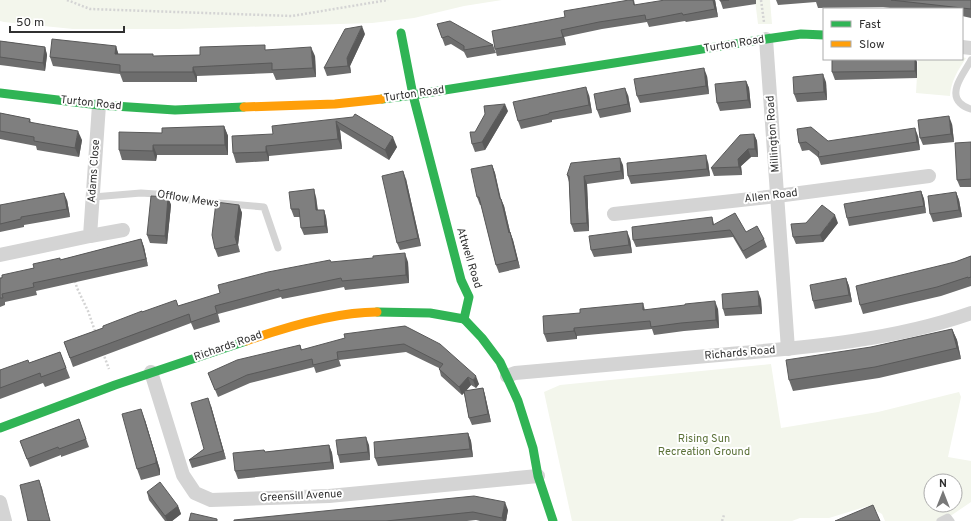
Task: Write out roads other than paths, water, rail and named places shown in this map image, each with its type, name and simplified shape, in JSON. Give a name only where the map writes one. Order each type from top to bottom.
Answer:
[{"type":"street","name":"Attwell Road","points":[[401,33],[413,95],[461,280],[469,297],[464,319]]},
{"type":"street","name":"Turton Road","points":[[0,93],[99,105],[175,110],[289,107],[335,104],[413,95],[801,34],[823,35]]},
{"type":"street","name":"Millington Road","points":[[766,39],[788,349]]},
{"type":"street","name":"Adams Close","points":[[90,236],[99,105]]},
{"type":"street","name":"Allen Road","points":[[614,214],[777,196],[929,176]]},
{"type":"street","points":[[0,255],[123,230]]},
{"type":"street","name":"Richards Road","points":[[0,428],[151,372],[286,327],[358,312],[430,313],[464,319]]},
{"type":"street","name":"Richards Road","points":[[507,376],[516,373],[788,349],[903,332],[941,323],[971,313]]},
{"type":"street","points":[[464,319],[482,338],[500,362],[507,376],[518,402],[533,448],[538,476],[553,521]]},
{"type":"street","name":"Greensill Avenue","points":[[151,372],[183,475],[195,493],[211,500],[329,496],[538,476]]},
{"type":"street","points":[[0,502],[6,521]]},
{"type":"lane","points":[[971,60],[956,90],[957,99],[961,104],[968,109],[971,109]]},
{"type":"lane","name":"Offlow Mews","points":[[93,197],[141,193],[196,201],[264,208],[278,248]]},
{"type":"lane","points":[[940,521],[948,517],[951,521]]},
{"type":"park label","name":"Rising Sun Recreation Ground","points":[[704,445]]}]
